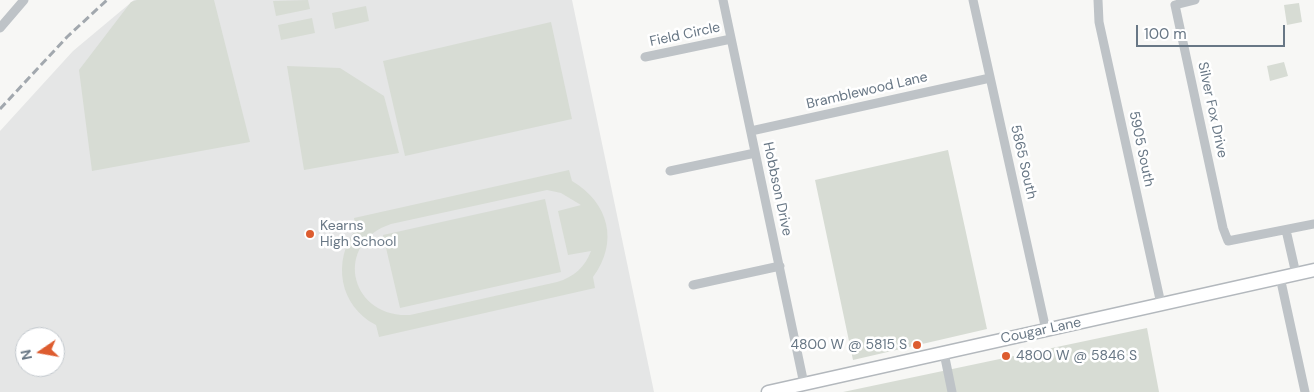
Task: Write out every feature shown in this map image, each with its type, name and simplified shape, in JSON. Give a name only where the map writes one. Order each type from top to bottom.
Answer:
[{"type":"main road","name":"Cougar Lane","points":[[768,392],[1314,270]]},
{"type":"street","name":"Hobbson Drive","points":[[723,0],[804,384]]},
{"type":"street","name":"5865 South","points":[[973,0],[1046,330]]},
{"type":"street","name":"5905 South","points":[[1098,0],[1099,22],[1161,304]]},
{"type":"street","name":"Silver Fox Drive","points":[[1195,0],[1175,4],[1223,228],[1228,241],[1286,230]]},
{"type":"street","points":[[0,28],[19,1]]},
{"type":"street","name":"Field Circle","points":[[645,58],[731,39]]},
{"type":"street","name":"Bramblewood Lane","points":[[751,131],[990,78]]},
{"type":"street","points":[[670,171],[756,153]]},
{"type":"street","points":[[1296,274],[1286,230],[1314,224]]},
{"type":"street","points":[[693,285],[780,266]]},
{"type":"street","points":[[1280,278],[1305,392]]},
{"type":"street","points":[[944,353],[952,392]]},
{"type":"shaded area","name":"Kearns High School","points":[[134,0],[572,0],[654,392],[0,392],[0,131],[73,51]]},
{"type":"shaded area","points":[[137,0],[214,0],[250,142],[92,171],[79,70],[131,2]]},
{"type":"shaded area","points":[[308,0],[310,9],[276,16],[273,1]]},
{"type":"shaded area","points":[[1299,3],[1302,22],[1287,25],[1284,5]]},
{"type":"shaded area","points":[[366,6],[369,21],[335,29],[332,13]]},
{"type":"shaded area","points":[[312,18],[315,33],[281,40],[278,25]]},
{"type":"shaded area","points":[[551,22],[572,119],[405,156],[383,61]]},
{"type":"shaded area","points":[[1284,62],[1288,76],[1270,81],[1267,66]]},
{"type":"shaded area","points":[[287,66],[340,68],[384,96],[399,153],[304,170]]},
{"type":"shaded area","points":[[948,150],[987,329],[853,360],[815,180]]},
{"type":"shaded area","points":[[569,170],[572,181],[595,200],[602,212],[608,237],[601,264],[593,277],[595,288],[379,337],[376,325],[364,317],[354,306],[347,295],[343,282],[342,268],[344,255],[348,242],[356,229],[354,218]],"holes":[[[547,190],[561,193],[581,205],[558,211],[568,255],[591,251],[582,267],[569,277],[557,282],[410,315],[389,313],[373,305],[362,293],[356,278],[355,262],[361,247],[373,233],[391,224]]]},
{"type":"shaded area","points":[[545,199],[561,272],[400,308],[383,235]]},
{"type":"shaded area","points":[[1147,328],[1159,392],[843,392]]},
{"type":"railway","points":[[0,109],[67,37],[107,0]]},
{"type":"place","name":"Kearns High School","points":[[310,234]]},
{"type":"place","name":"4800 W @ 5815 S","points":[[917,345]]},
{"type":"place","name":"4800 W @ 5846 S","points":[[1006,356]]}]
